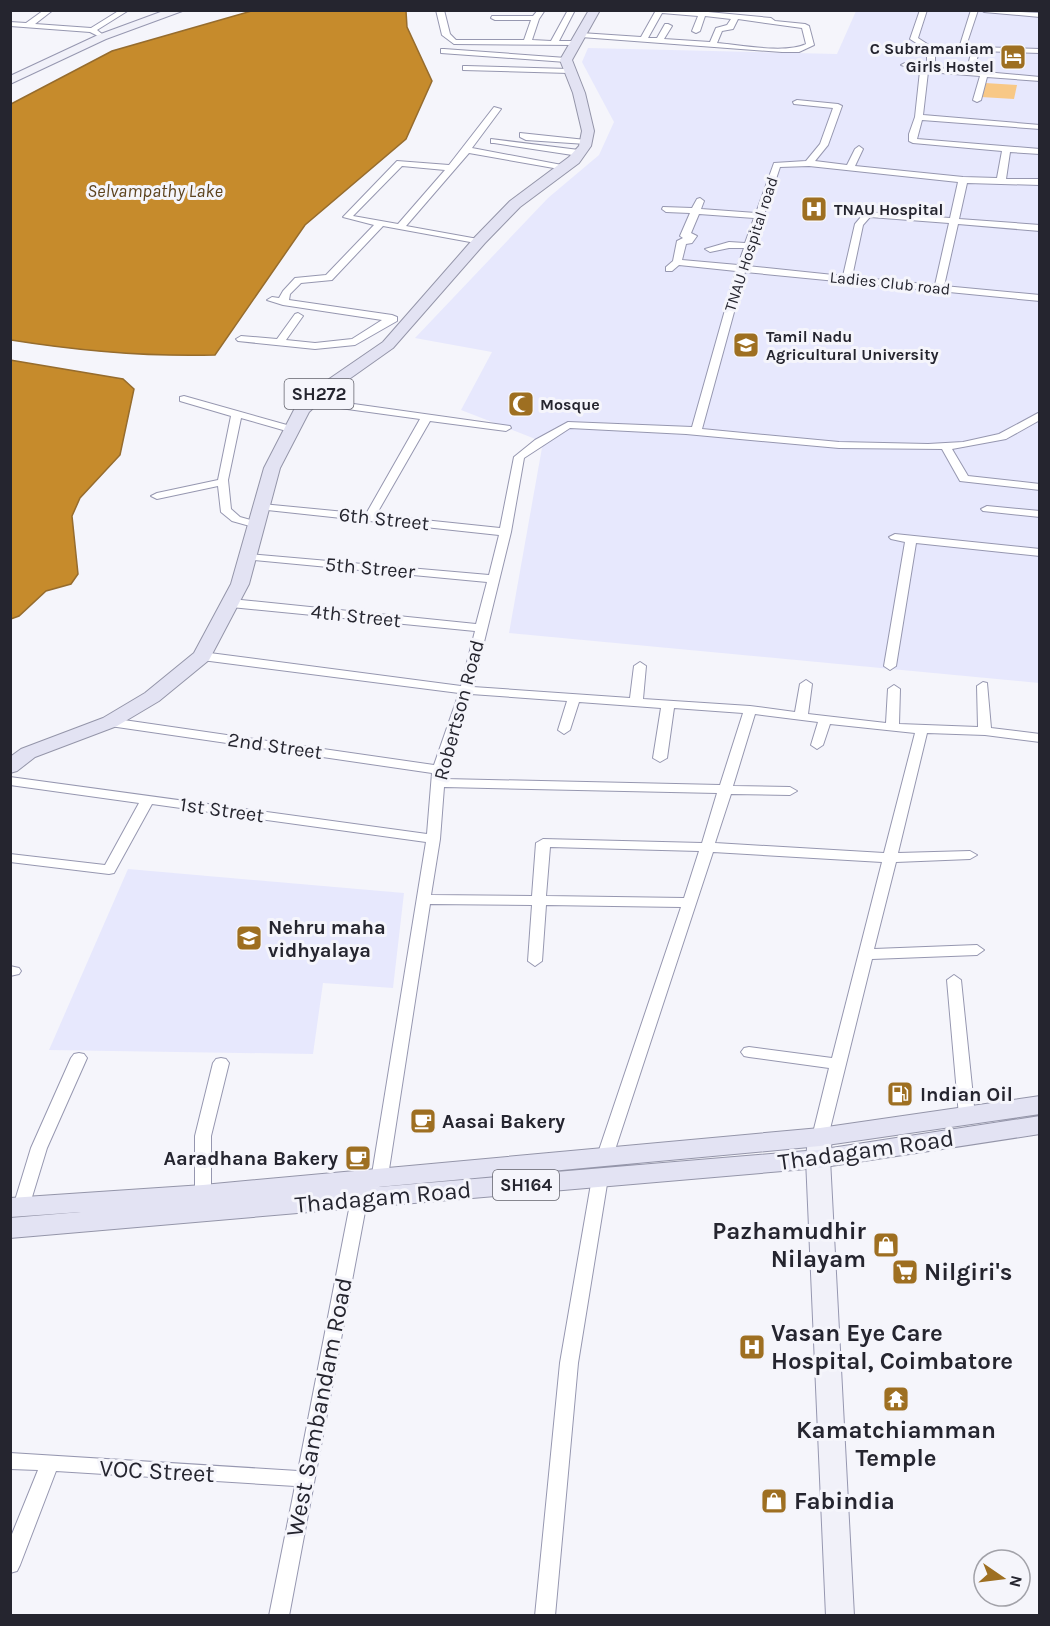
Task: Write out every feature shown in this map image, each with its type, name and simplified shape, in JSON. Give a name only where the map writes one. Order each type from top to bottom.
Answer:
[{"type":"main road","points":[[583,148],[588,130],[579,93],[567,65],[595,10]]},
{"type":"main road","name":"SH272","points":[[10,766],[28,753],[110,722],[152,697],[202,656],[240,585],[272,468],[302,409],[388,345],[478,242],[515,204],[562,168],[583,148]]},
{"type":"main road","name":"Thadagam Road","points":[[819,1148],[967,1116],[1040,1105]]},
{"type":"main road","name":"Thadagam Road","points":[[14,1214],[358,1199],[602,1167],[1040,1125]]},
{"type":"main road","name":"Thadagam Road","points":[[14,1214],[380,1176],[602,1167]]},
{"type":"street","points":[[28,25],[50,10]]},
{"type":"street","points":[[92,30],[126,10]]},
{"type":"street","points":[[10,81],[102,37],[151,18],[180,10]]},
{"type":"street","points":[[440,10],[446,34],[454,42],[498,26],[535,18]]},
{"type":"street","points":[[527,43],[535,18],[542,10]]},
{"type":"street","points":[[554,43],[572,10]]},
{"type":"street","points":[[924,10],[914,39],[930,49],[932,70]]},
{"type":"street","points":[[963,43],[975,10]]},
{"type":"street","points":[[984,10],[1040,15]]},
{"type":"street","points":[[498,26],[527,43],[554,43],[579,39],[713,44],[782,50],[799,50],[810,45],[805,26],[772,23],[771,20],[741,15],[658,11],[643,41]]},
{"type":"street","points":[[696,31],[702,14]]},
{"type":"street","points":[[713,44],[719,30],[730,27],[741,15]]},
{"type":"street","points":[[10,24],[92,30],[102,37]]},
{"type":"street","points":[[659,42],[668,26]]},
{"type":"street","points":[[970,73],[976,49],[1040,51]]},
{"type":"street","points":[[444,51],[494,54],[567,65]]},
{"type":"street","points":[[489,68],[494,54]]},
{"type":"street","points":[[466,68],[567,65]]},
{"type":"street","points":[[905,65],[922,69],[1040,79]]},
{"type":"street","points":[[922,69],[924,71],[919,117],[913,141],[1040,152]]},
{"type":"street","points":[[977,100],[984,74]]},
{"type":"street","points":[[797,102],[838,106],[824,145],[809,163]]},
{"type":"street","points":[[400,227],[467,150],[497,109]]},
{"type":"street","points":[[919,117],[1040,127]]},
{"type":"street","points":[[523,135],[526,138],[583,148]]},
{"type":"street","points":[[494,141],[583,148]]},
{"type":"street","points":[[850,168],[859,149]]},
{"type":"street","points":[[467,150],[562,168]]},
{"type":"street","points":[[1000,181],[1006,150]]},
{"type":"street","points":[[450,168],[399,163],[347,217],[478,242]]},
{"type":"street","name":"TNAU Hospital road","points":[[686,431],[696,429],[741,269],[777,165],[809,163],[922,172],[963,180],[1040,182]]},
{"type":"street","points":[[939,288],[963,180]]},
{"type":"street","points":[[669,270],[677,262],[682,241],[689,242],[692,236],[685,236],[700,201]]},
{"type":"street","points":[[666,209],[759,216]]},
{"type":"street","points":[[847,279],[859,224],[868,214],[1040,228]]},
{"type":"street","points":[[283,302],[286,293],[298,280],[329,278],[380,224]]},
{"type":"street","points":[[710,249],[729,245],[749,246]]},
{"type":"street","name":"Ladies Club road","points":[[677,262],[1040,298]]},
{"type":"street","points":[[272,300],[408,321]]},
{"type":"street","points":[[279,344],[298,316]]},
{"type":"street","points":[[241,339],[315,346],[355,342],[392,318]]},
{"type":"street","points":[[184,399],[290,429]]},
{"type":"street","points":[[311,401],[506,428]]},
{"type":"street","points":[[237,414],[224,482],[225,510],[236,519],[257,525]]},
{"type":"street","name":"Robertson Road","points":[[380,1176],[433,839],[439,776],[466,690],[505,532],[519,457],[568,425],[686,431],[839,445],[945,446],[1002,437],[1040,415]]},
{"type":"street","points":[[369,518],[427,417]]},
{"type":"street","points":[[945,446],[964,479],[1040,487]]},
{"type":"street","points":[[157,496],[224,482]]},
{"type":"street","name":"6th Street","points":[[262,507],[505,532]]},
{"type":"street","points":[[987,509],[1040,514]]},
{"type":"street","points":[[895,537],[1040,553]]},
{"type":"street","points":[[890,666],[911,539]]},
{"type":"street","name":"5th Streer","points":[[248,557],[493,579]]},
{"type":"street","name":"4th Street","points":[[231,603],[481,628]]},
{"type":"street","points":[[202,656],[466,690],[750,710],[892,728],[985,731],[1040,738]]},
{"type":"street","points":[[636,702],[639,666]]},
{"type":"street","points":[[801,717],[806,684]]},
{"type":"street","points":[[983,686],[985,731]]},
{"type":"street","points":[[892,728],[894,689]]},
{"type":"street","points":[[564,730],[574,698]]},
{"type":"street","points":[[660,758],[668,704]]},
{"type":"street","points":[[545,1616],[569,1363],[602,1167],[727,789],[750,710]]},
{"type":"street","points":[[817,745],[825,720]]},
{"type":"street","name":"2nd Street","points":[[110,722],[439,776],[790,791]]},
{"type":"street","points":[[840,1616],[819,1148],[922,729]]},
{"type":"street","name":"1st Street","points":[[10,781],[433,839]]},
{"type":"street","points":[[10,858],[110,870],[148,800]]},
{"type":"street","points":[[535,961],[543,843],[708,847],[890,858],[970,855]]},
{"type":"street","points":[[423,899],[690,903]]},
{"type":"street","points":[[866,954],[977,950]]},
{"type":"street","points":[[954,980],[967,1116]]},
{"type":"street","points":[[749,1052],[838,1064]]},
{"type":"street","points":[[14,1214],[39,1148],[79,1058]]},
{"type":"street","points":[[203,1194],[203,1136],[221,1063]]},
{"type":"street","points":[[358,1199],[380,1176]]},
{"type":"street","name":"West Sambandam Road","points":[[279,1616],[358,1199]]},
{"type":"street","name":"VOC Street","points":[[10,1461],[304,1479]]},
{"type":"street","points":[[10,1565],[49,1465]]},
{"type":"shaded area","name":"Tamil Nadu Agricultural University","points":[[856,11],[1039,11],[1039,683],[509,633],[543,442],[461,410],[492,352],[415,338],[548,198],[599,155],[614,122],[582,62],[588,48],[837,54]]},
{"type":"shaded area","points":[[985,83],[1017,85],[1014,99],[981,97]]},
{"type":"shaded area","name":"Nehru maha vidhyalaya","points":[[128,869],[404,893],[393,988],[323,983],[313,1054],[49,1050]]},
{"type":"water","name":"Selvampathy Lake","points":[[255,10],[406,11],[407,27],[432,81],[406,139],[305,225],[215,355],[112,352],[11,340],[11,104],[112,51]]},
{"type":"water","points":[[10,360],[123,379],[134,389],[120,455],[80,498],[72,516],[78,574],[71,584],[46,591],[19,616],[11,619]]},
{"type":"place","name":"C Subramaniam Girls Hostel","points":[[1013,57]]},
{"type":"place","name":"TNAU Hospital","points":[[814,209]]},
{"type":"place","name":"Tamil Nadu Agricultural University","points":[[746,345]]},
{"type":"place","name":"Mosque","points":[[521,404]]},
{"type":"place","name":"Nehru maha vidhyalaya","points":[[249,938]]},
{"type":"place","name":"Indian Oil","points":[[900,1094]]},
{"type":"place","name":"Aasai Bakery","points":[[423,1121]]},
{"type":"place","name":"Aaradhana Bakery","points":[[358,1158]]},
{"type":"place","name":"Pazhamudhir Nilayam","points":[[886,1245]]},
{"type":"place","name":"Nilgiri's","points":[[905,1272]]},
{"type":"place","name":"Vasan Eye Care Hospital, Coimbatore","points":[[752,1347]]},
{"type":"place","name":"Kamatchiamman Temple","points":[[896,1399]]},
{"type":"place","name":"Fabindia","points":[[774,1501]]}]
